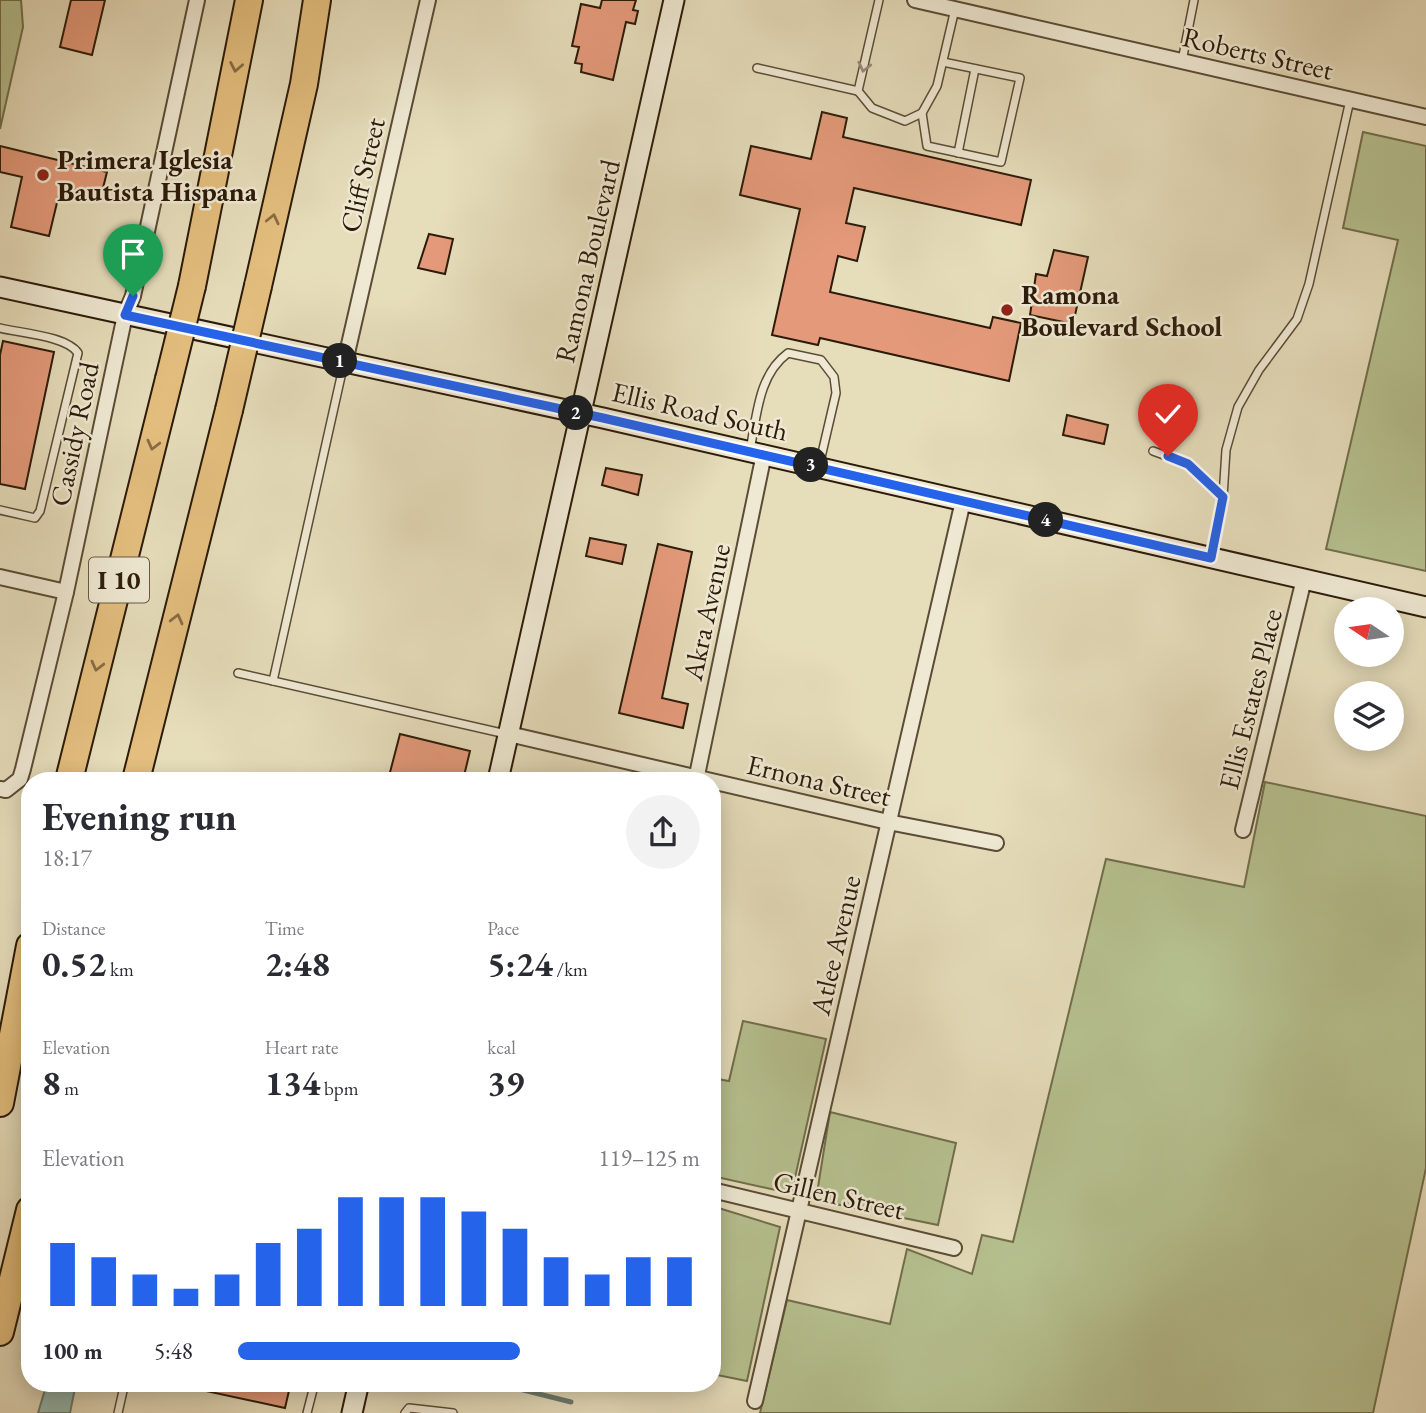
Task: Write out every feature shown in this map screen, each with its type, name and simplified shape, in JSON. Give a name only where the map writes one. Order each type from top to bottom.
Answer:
[{"type":"highway","name":"I 10","points":[[71,772],[192,286],[249,0]]},
{"type":"highway","name":"I 10","points":[[138,772],[258,286],[304,84],[317,0]]},
{"type":"highway","points":[[0,1033],[21,964]]},
{"type":"highway","points":[[0,1103],[21,993]]},
{"type":"highway","points":[[0,1332],[21,1247]]},
{"type":"street","name":"Cassidy Road","points":[[22,772],[65,592],[125,315],[133,296],[197,0]]},
{"type":"street","name":"Cliff Street","points":[[345,362],[428,0]]},
{"type":"street","name":"Ramona Boulevard","points":[[500,772],[674,0]]},
{"type":"street","name":"Roberts Street","points":[[915,0],[1426,117]]},
{"type":"street","name":"Ellis Road South","points":[[0,287],[757,453],[1426,607]]},
{"type":"street","name":"Akra Avenue","points":[[698,772],[757,453]]},
{"type":"street","name":"Atlee Avenue","points":[[755,1401],[963,501]]},
{"type":"street","points":[[0,577],[65,592]]},
{"type":"street","name":"Ellis Estates Place","points":[[1243,830],[1304,579]]},
{"type":"street","name":"Ernona Street","points":[[509,734],[671,772]]},
{"type":"street","name":"Cassidy Road","points":[[3,790],[21,776]]},
{"type":"street","name":"Ernona Street","points":[[721,784],[887,822],[996,843]]},
{"type":"street","name":"Gillen Street","points":[[721,1192],[954,1248]]},
{"type":"street","points":[[352,1413],[357,1392]]},
{"type":"lane","points":[[858,91],[879,0]]},
{"type":"lane","points":[[1182,61],[1194,0]]},
{"type":"lane","points":[[757,68],[858,91],[872,108],[905,121],[922,113],[937,86],[956,9]]},
{"type":"lane","points":[[922,113],[927,146],[1000,162],[1020,78],[943,62]]},
{"type":"lane","points":[[958,153],[975,69]]},
{"type":"lane","points":[[1211,558],[1223,497],[1226,450],[1238,407],[1259,370],[1297,319],[1309,284],[1350,100]]},
{"type":"lane","points":[[0,328],[63,341],[74,346],[78,353],[40,511],[35,518],[0,510]]},
{"type":"lane","points":[[757,453],[764,385],[776,362],[788,353],[821,360],[834,377],[836,393],[819,467]]},
{"type":"lane","points":[[274,681],[345,362]]},
{"type":"lane","points":[[1153,451],[1188,464],[1223,497]]},
{"type":"lane","points":[[237,673],[509,734]]},
{"type":"lane","points":[[118,1413],[123,1392]]},
{"type":"lane","points":[[307,1413],[312,1392]]},
{"type":"lane","points":[[405,1413],[410,1408],[453,1413]]},
{"type":"green space","points":[[0,0],[21,0],[23,27],[0,129]]},
{"type":"green space","points":[[1363,132],[1426,146],[1426,571],[1326,549],[1398,240],[1343,228]]},
{"type":"green space","points":[[1265,782],[1426,816],[1426,1168],[1373,1413],[760,1413],[787,1300],[890,1324],[907,1249],[972,1274],[982,1235],[1013,1242],[1106,859],[1244,887]]},
{"type":"green space","points":[[743,1021],[826,1039],[792,1191],[789,1193],[721,1178],[721,1080],[729,1081]]},
{"type":"green space","points":[[830,1112],[956,1143],[938,1225],[826,1202],[818,1187]]},
{"type":"green space","points":[[721,1209],[780,1227],[747,1381],[721,1376]]},
{"type":"water","points":[[44,1392],[74,1392],[70,1413],[38,1413]]},
{"type":"building","points":[[71,0],[105,0],[92,55],[60,47]]},
{"type":"building","points":[[602,0],[636,0],[633,10],[638,11],[635,24],[626,22],[613,80],[581,72],[582,64],[575,63],[579,47],[572,46],[581,4],[600,8]]},
{"type":"building","points":[[822,112],[847,118],[843,137],[1031,180],[1021,225],[854,188],[846,223],[865,227],[857,261],[838,256],[830,292],[990,328],[993,317],[1021,323],[1009,381],[820,338],[818,345],[772,335],[800,209],[740,195],[751,146],[811,159]]},
{"type":"building","points":[[0,146],[107,172],[101,196],[61,186],[49,236],[11,227],[22,177],[0,172]]},
{"type":"building","points":[[429,234],[453,239],[445,274],[418,268]]},
{"type":"building","points":[[1054,250],[1088,257],[1073,324],[1030,315],[1036,274],[1047,276]]},
{"type":"building","points":[[3,341],[54,352],[25,489],[0,484],[0,355]]},
{"type":"building","points":[[1067,415],[1108,425],[1104,444],[1063,435]]},
{"type":"building","points":[[606,468],[642,475],[638,495],[602,485]]},
{"type":"building","points":[[590,538],[626,545],[622,564],[586,556]]},
{"type":"building","points":[[658,544],[692,552],[662,698],[688,704],[683,728],[619,713]]},
{"type":"building","points":[[400,734],[470,751],[465,772],[390,772]]},
{"type":"building","points":[[211,1392],[289,1392],[285,1408]]},
{"type":"waterway","points":[[531,1392],[571,1402]]},
{"type":"place","name":"Primera Iglesia Bautista Hispana","points":[[43,175]]},
{"type":"place","name":"Ramona Boulevard School","points":[[1007,310]]},
{"type":"route","points":[[133,296],[125,315],[603,418],[1211,558],[1223,497],[1188,464],[1168,456]]}]
